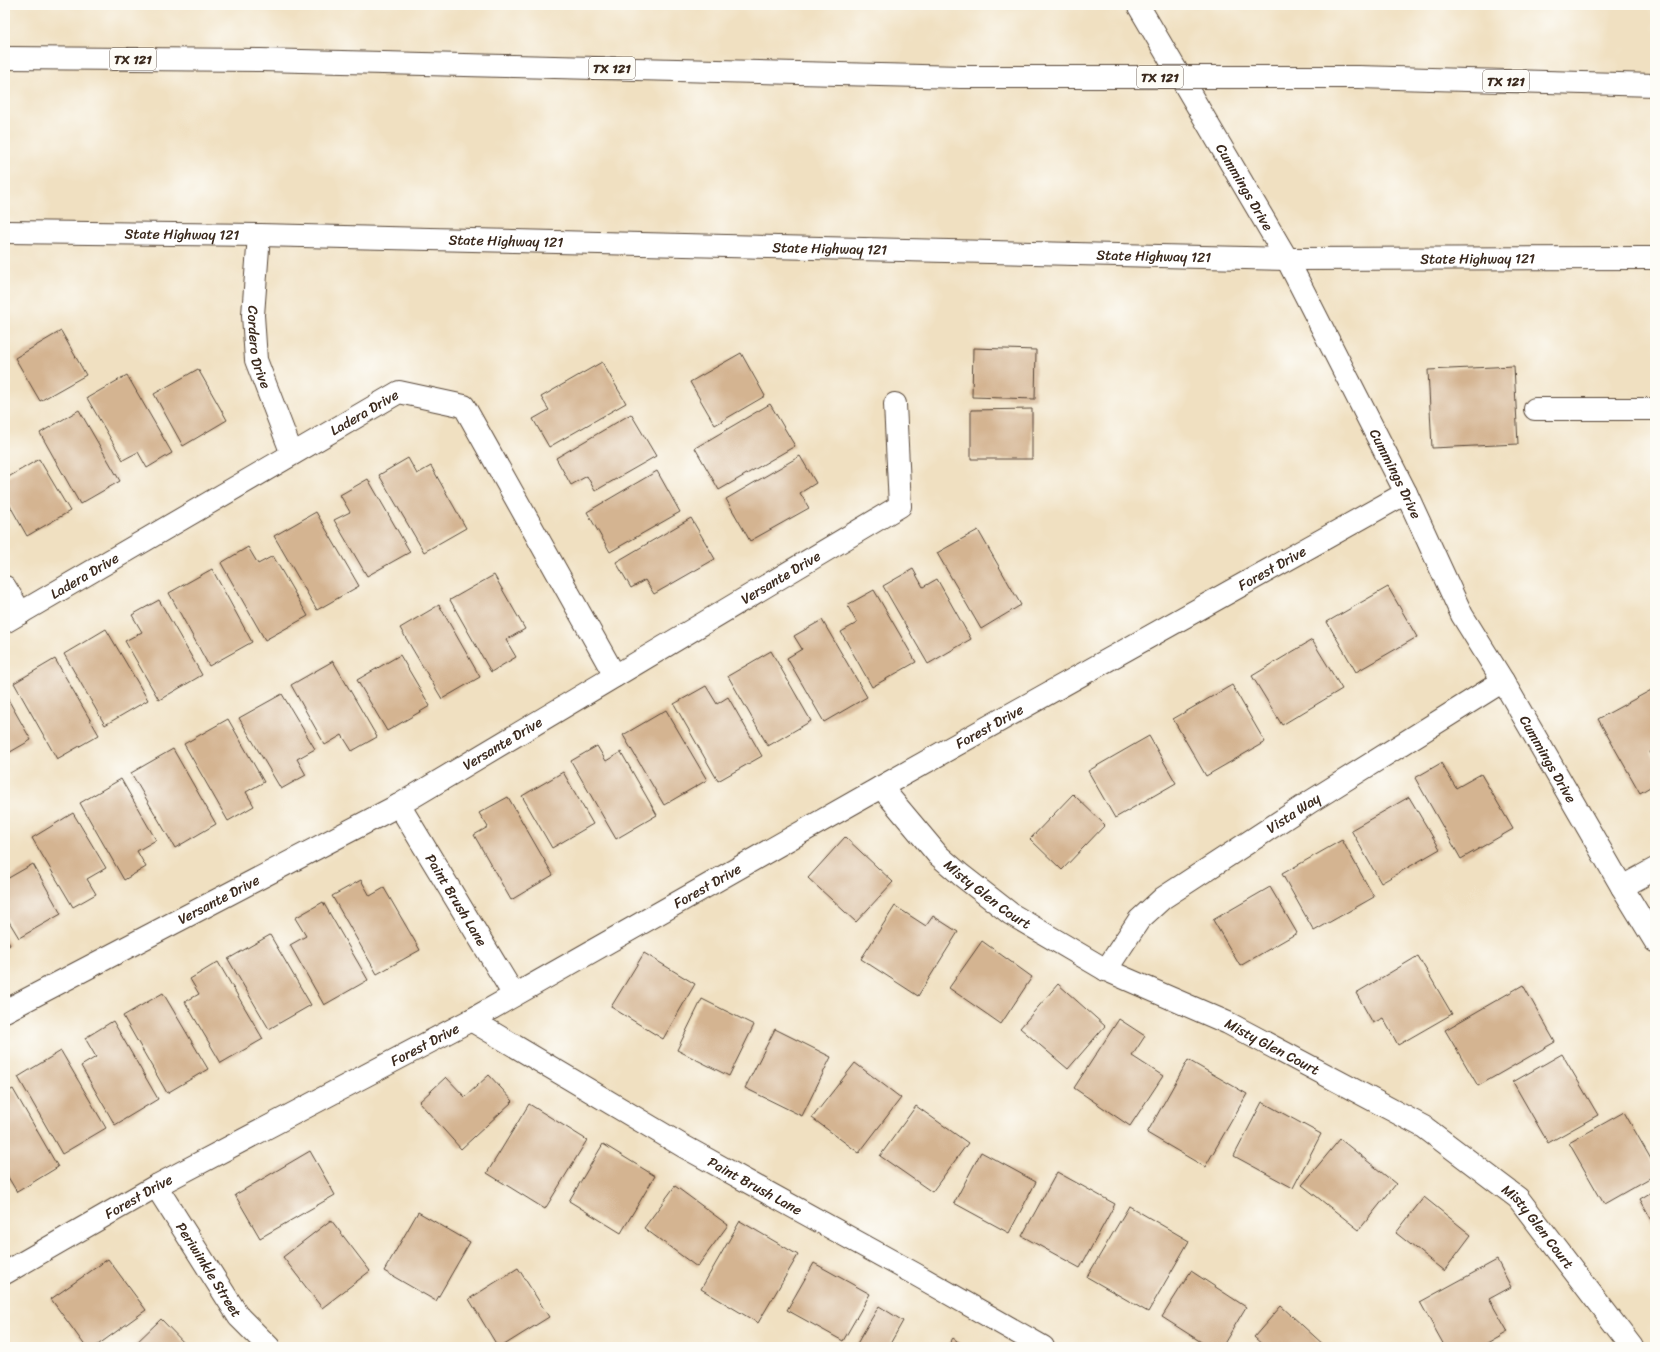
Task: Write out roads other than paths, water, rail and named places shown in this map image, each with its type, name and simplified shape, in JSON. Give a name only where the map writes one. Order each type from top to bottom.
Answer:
[{"type":"main road","name":"Cummings Drive","points":[[1138,5],[1286,259],[1406,493],[1462,614],[1503,681],[1622,887],[1655,941]]},
{"type":"main road","name":"TX 121","points":[[5,58],[269,60],[962,77],[1358,77],[1655,85]]},
{"type":"main road","name":"State Highway 121","points":[[5,232],[259,235],[1286,259],[1655,258]]},
{"type":"main road","name":"Cordero Drive","points":[[259,235],[253,315],[256,360],[292,454]]},
{"type":"main road","name":"Ladera Drive","points":[[13,618],[399,392],[464,406],[615,676]]},
{"type":"main road","name":"Versante Drive","points":[[5,1011],[399,805],[900,506],[895,404]]},
{"type":"main road","points":[[1535,410],[1655,409]]},
{"type":"main road","name":"Forest Drive","points":[[5,1273],[156,1186],[471,1020],[881,787],[1406,493]]},
{"type":"main road","points":[[5,587],[13,618]]},
{"type":"main road","name":"Vista Way","points":[[1106,970],[1139,920],[1163,898],[1310,802],[1503,681]]},
{"type":"main road","name":"Misty Glen Court","points":[[881,787],[938,854],[961,875],[1011,914],[1106,970],[1228,1023],[1424,1127],[1518,1198],[1632,1347]]},
{"type":"main road","name":"Paint Brush Lane","points":[[399,805],[514,995]]},
{"type":"main road","points":[[1622,887],[1655,869]]},
{"type":"main road","name":"Paint Brush Lane","points":[[471,1020],[684,1146],[1043,1347]]},
{"type":"main road","name":"Periwinkle Street","points":[[156,1186],[239,1317],[269,1347]]}]
